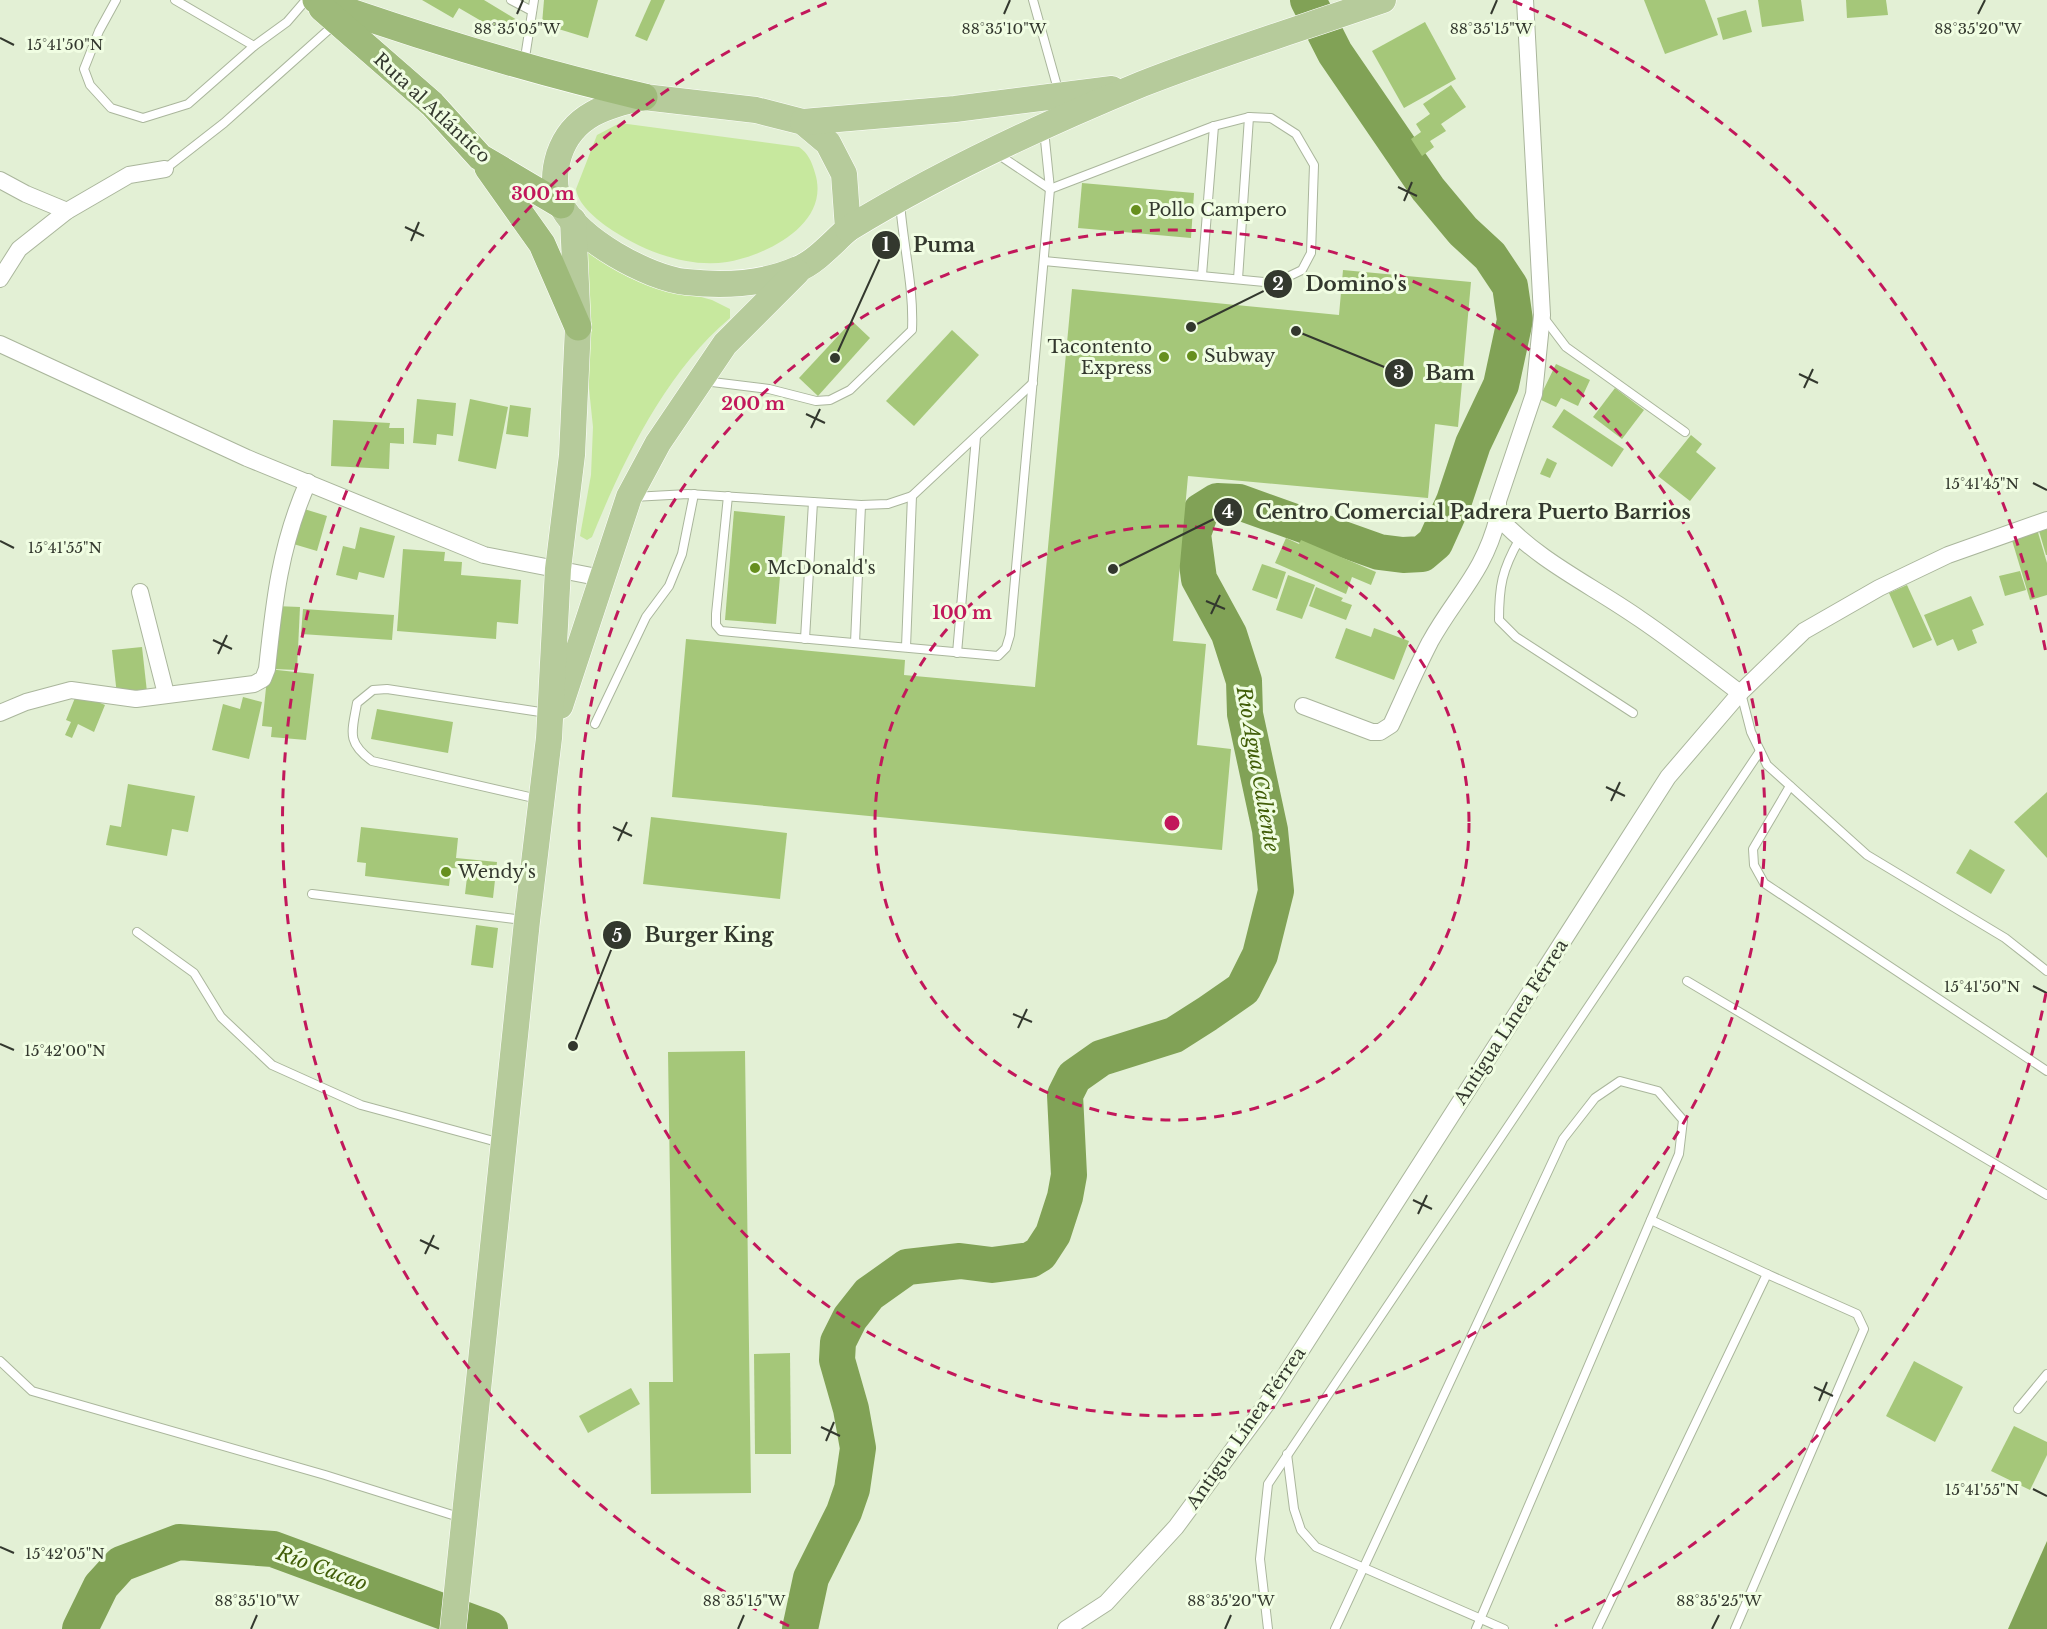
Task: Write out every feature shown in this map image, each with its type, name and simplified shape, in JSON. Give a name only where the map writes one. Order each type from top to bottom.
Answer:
[{"type":"highway","name":"Ruta al Atlántico","points":[[314,0],[432,104],[480,158],[567,213]]},
{"type":"highway","name":"Ruta al Atlántico","points":[[314,0],[437,42],[524,67],[644,97]]},
{"type":"highway","points":[[480,158],[542,244],[578,327]]},
{"type":"main road","points":[[550,726],[629,497],[658,443],[726,344],[800,269],[848,229],[900,197],[990,150],[1142,84],[1383,0]]},
{"type":"main road","points":[[453,1629],[527,921],[550,726],[558,569],[572,455],[578,327],[567,213],[554,181],[556,164],[572,129],[586,117],[607,105],[644,97],[756,110],[803,122],[955,109],[1142,84]]},
{"type":"main road","points":[[803,122],[828,143],[844,174],[848,229]]},
{"type":"main road","points":[[567,213],[610,253],[641,268],[683,282],[731,284],[771,279],[800,269]]},
{"type":"street","points":[[1303,706],[1372,732],[1380,732],[1390,725],[1431,640],[1473,579],[1492,544],[1498,517],[1498,501],[1534,394],[1542,315],[1525,0]]},
{"type":"street","points":[[0,279],[20,249],[67,211],[129,175],[165,170]]},
{"type":"street","points":[[0,180],[67,211]]},
{"type":"street","points":[[0,344],[247,458],[484,555],[602,578]]},
{"type":"street","points":[[0,713],[26,702],[71,690],[136,699],[254,684],[263,679],[267,669],[276,580],[292,520],[308,482]]},
{"type":"street","points":[[1498,517],[1519,540],[1560,570],[1639,618],[1740,693]]},
{"type":"street","name":"Antigua Línea Férrea","points":[[1066,1629],[1106,1603],[1176,1527],[1268,1402],[1668,777],[1740,693],[1803,632],[1879,588],[1948,555],[2047,520]]},
{"type":"street","points":[[140,592],[166,694]]},
{"type":"lane","points":[[116,0],[99,31],[84,69],[90,85],[111,108],[143,118],[188,104],[254,46],[287,22],[306,0]]},
{"type":"lane","points":[[175,0],[254,46]]},
{"type":"lane","points":[[511,0],[532,11]]},
{"type":"lane","points":[[524,67],[534,0]]},
{"type":"lane","points":[[1033,0],[1059,96]]},
{"type":"lane","points":[[165,170],[208,136],[338,22]]},
{"type":"lane","points":[[1044,261],[1275,283],[1302,270],[1311,253],[1314,165],[1296,135],[1286,126],[1271,118],[1249,117],[1214,126],[1050,189]]},
{"type":"lane","points":[[1238,279],[1249,117]]},
{"type":"lane","points":[[728,496],[716,625],[721,631],[998,656],[1006,648],[1011,635],[1050,189],[1044,126]]},
{"type":"lane","points":[[1202,275],[1214,126]]},
{"type":"lane","points":[[990,150],[1010,160],[1050,189]]},
{"type":"lane","points":[[701,380],[769,388],[816,401],[830,400],[850,390],[912,330],[913,304],[903,246],[900,197]]},
{"type":"lane","points":[[1542,315],[1566,347],[1685,432]]},
{"type":"lane","points":[[629,497],[694,494],[861,505],[888,504],[912,496],[1033,383]]},
{"type":"lane","points":[[957,653],[976,437]]},
{"type":"lane","points":[[595,723],[645,616],[669,586],[682,554],[694,494]]},
{"type":"lane","points":[[906,647],[912,496]]},
{"type":"lane","points":[[805,639],[813,502]]},
{"type":"lane","points":[[855,643],[861,505]]},
{"type":"lane","points":[[1519,540],[1505,565],[1499,590],[1499,620],[1516,637],[1633,713]]},
{"type":"lane","points":[[542,800],[372,761],[358,751],[351,738],[357,703],[373,690],[387,688],[550,726]]},
{"type":"lane","points":[[1740,693],[1751,732],[1767,765],[1790,786],[1867,855],[2005,938],[2047,971]]},
{"type":"lane","points":[[1268,1629],[1260,1559],[1268,1484],[1760,751]]},
{"type":"lane","points":[[1790,786],[1753,849],[1754,865],[1764,883],[2047,1071]]},
{"type":"lane","points":[[312,894],[527,921]]},
{"type":"lane","points":[[137,932],[194,973],[221,1017],[272,1065],[361,1105],[504,1144]]},
{"type":"lane","points":[[1687,981],[2047,1195]]},
{"type":"lane","points":[[1335,1629],[1365,1569],[1563,1139],[1595,1098],[1620,1081],[1658,1091],[1683,1120],[1679,1154],[1476,1629]]},
{"type":"lane","points":[[1651,1220],[1857,1314],[1864,1329],[1735,1629]]},
{"type":"lane","points":[[1597,1629],[1767,1274]]},
{"type":"lane","points":[[0,1361],[32,1391],[325,1475],[465,1519]]},
{"type":"lane","points":[[2018,1409],[2047,1374]]},
{"type":"lane","points":[[1287,1454],[1294,1509],[1301,1530],[1316,1547],[1504,1629]]},
{"type":"shaded area","points":[[620,123],[799,147],[809,158],[815,173],[817,191],[814,207],[805,221],[792,234],[777,244],[727,262],[698,263],[668,257],[640,246],[597,219],[581,202],[576,189],[597,135]]},
{"type":"shaded area","points":[[570,239],[628,277],[712,300],[730,309],[730,318],[707,340],[666,391],[633,448],[592,537],[587,540],[580,536],[591,475],[593,427],[580,302]]},
{"type":"shaded area","points":[[2047,1541],[2047,1629],[2008,1629]]},
{"type":"building","points":[[422,0],[484,0],[517,20],[507,36],[459,8],[453,18]]},
{"type":"building","points":[[544,0],[598,0],[588,38],[542,24]]},
{"type":"building","points":[[651,0],[665,0],[647,41],[635,36]]},
{"type":"building","points":[[1644,0],[1705,0],[1718,35],[1665,54]]},
{"type":"building","points":[[1758,0],[1801,0],[1804,21],[1762,27]]},
{"type":"building","points":[[1846,0],[1886,0],[1888,15],[1847,18]]},
{"type":"building","points":[[1746,10],[1752,32],[1723,40],[1717,18]]},
{"type":"building","points":[[1425,22],[1456,79],[1404,108],[1372,51]]},
{"type":"building","points":[[1451,85],[1466,107],[1441,124],[1446,131],[1430,141],[1434,147],[1422,156],[1411,139],[1421,132],[1416,124],[1430,114],[1423,104]]},
{"type":"building","name":"Pollo Campero","points":[[1082,183],[1194,193],[1191,238],[1078,228]]},
{"type":"building","points":[[1343,270],[1471,282],[1458,427],[1435,424],[1428,498],[1188,476],[1173,641],[1206,644],[1197,745],[1231,749],[1222,850],[672,797],[686,639],[905,660],[904,675],[1035,687],[1072,289],[1339,315]]},
{"type":"building","points":[[852,321],[870,338],[818,396],[799,378]]},
{"type":"building","points":[[952,330],[979,355],[914,426],[886,401]]},
{"type":"building","points":[[1556,364],[1590,380],[1578,406],[1561,398],[1556,407],[1539,399]]},
{"type":"building","points":[[1615,388],[1644,410],[1622,439],[1593,417]]},
{"type":"building","points":[[417,399],[456,403],[453,436],[437,434],[436,445],[413,443]]},
{"type":"building","points":[[470,399],[508,407],[496,469],[458,461]]},
{"type":"building","points":[[510,405],[531,408],[528,437],[506,434]]},
{"type":"building","points":[[1564,409],[1624,449],[1612,467],[1552,427]]},
{"type":"building","points":[[333,420],[390,423],[389,428],[404,428],[404,444],[390,443],[389,469],[331,466]]},
{"type":"building","points":[[1691,435],[1702,444],[1696,452],[1716,468],[1690,501],[1658,476]]},
{"type":"building","points":[[1547,458],[1557,463],[1550,478],[1540,474]]},
{"type":"building","points":[[301,508],[327,516],[317,551],[290,543]]},
{"type":"building","name":"McDonald's","points":[[734,511],[785,516],[776,624],[725,620]]},
{"type":"building","points":[[360,527],[395,536],[384,578],[359,572],[357,580],[336,575],[343,546],[355,549]]},
{"type":"building","points":[[2037,529],[2047,563],[2047,595],[2030,600],[2011,537]]},
{"type":"building","points":[[2047,529],[2047,555],[2046,555],[2039,531]]},
{"type":"building","points":[[1286,538],[1299,544],[1301,540],[1376,572],[1371,585],[1352,577],[1346,594],[1275,563]]},
{"type":"building","points":[[403,549],[445,552],[444,561],[462,562],[461,575],[521,580],[518,624],[497,622],[496,639],[397,631]]},
{"type":"building","points":[[1262,564],[1286,572],[1277,599],[1252,590]]},
{"type":"building","points":[[2020,571],[2026,590],[2005,596],[1999,576]]},
{"type":"building","points":[[1288,575],[1315,585],[1302,619],[1276,610]]},
{"type":"building","points":[[1907,585],[1932,640],[1913,648],[1889,593]]},
{"type":"building","points":[[1316,587],[1343,598],[1341,601],[1352,605],[1346,620],[1309,606]]},
{"type":"building","points":[[1971,596],[1984,625],[1972,630],[1977,643],[1958,651],[1953,639],[1937,646],[1924,615]]},
{"type":"building","points":[[275,606],[300,607],[297,670],[273,669]]},
{"type":"building","points":[[303,609],[394,615],[392,640],[301,634]]},
{"type":"building","points":[[1346,628],[1371,637],[1374,628],[1409,641],[1394,680],[1335,658]]},
{"type":"building","points":[[142,647],[147,692],[117,695],[112,650]]},
{"type":"building","points":[[268,669],[314,674],[306,740],[271,737],[272,727],[262,726]]},
{"type":"building","points":[[77,693],[105,705],[94,732],[78,724],[72,738],[65,735],[71,722],[66,720]]},
{"type":"building","points":[[243,697],[262,702],[249,759],[212,750],[223,704],[240,709]]},
{"type":"building","points":[[377,709],[453,722],[448,753],[371,739]]},
{"type":"building","points":[[128,784],[195,796],[188,832],[172,829],[167,856],[106,845],[110,825],[121,827]]},
{"type":"building","points":[[2047,792],[2047,858],[2014,822]]},
{"type":"building","points":[[651,817],[787,833],[780,899],[643,884]]},
{"type":"building","points":[[361,827],[458,838],[456,858],[497,862],[493,898],[465,894],[468,869],[451,868],[449,886],[365,876],[366,863],[357,862]]},
{"type":"building","points":[[1970,849],[2005,870],[1991,894],[1956,873]]},
{"type":"building","points":[[476,925],[498,928],[493,968],[471,965]]},
{"type":"building","points":[[745,1051],[751,1493],[651,1494],[649,1382],[673,1382],[668,1052]]},
{"type":"building","points":[[790,1353],[791,1454],[755,1454],[754,1354]]},
{"type":"building","points":[[1914,1361],[1963,1387],[1935,1442],[1886,1416]]},
{"type":"building","points":[[631,1388],[640,1404],[588,1433],[579,1416]]},
{"type":"building","points":[[2014,1426],[2047,1442],[2047,1455],[2030,1490],[1991,1471]]},
{"type":"waterway","name":"Río Agua Caliente","points":[[800,1629],[811,1578],[844,1512],[852,1489],[858,1448],[851,1409],[837,1360],[838,1342],[850,1318],[869,1294],[907,1267],[960,1261],[992,1265],[1030,1260],[1040,1254],[1053,1234],[1065,1197],[1069,1175],[1065,1095],[1074,1077],[1101,1058],[1174,1035],[1207,1014],[1243,989],[1260,955],[1276,891],[1270,830],[1245,714],[1244,681],[1229,634],[1199,579],[1193,534],[1201,511],[1217,501],[1239,502],[1379,552],[1403,555],[1422,554],[1435,543],[1454,501],[1473,444],[1501,385],[1515,320],[1510,286],[1490,256],[1463,231],[1428,189],[1335,53],[1308,0]]},
{"type":"waterway","name":"Río Cacao","points":[[80,1629],[101,1586],[121,1564],[179,1542],[273,1549],[490,1629]]},
{"type":"place","name":"Pollo Campero","points":[[1136,210]]},
{"type":"place","name":"Domino's","points":[[1191,327]]},
{"type":"place","name":"Bam","points":[[1296,331]]},
{"type":"place","name":"Subway","points":[[1192,356]]},
{"type":"place","name":"Tacontento Express","points":[[1164,357]]},
{"type":"place","name":"Puma","points":[[835,358]]},
{"type":"place","name":"McDonald's","points":[[755,568]]},
{"type":"place","name":"Centro Comercial Padrera Puerto Barrios","points":[[1113,569]]},
{"type":"place","name":"Wendy's","points":[[446,872]]},
{"type":"place","name":"Burger King","points":[[573,1046]]}]
